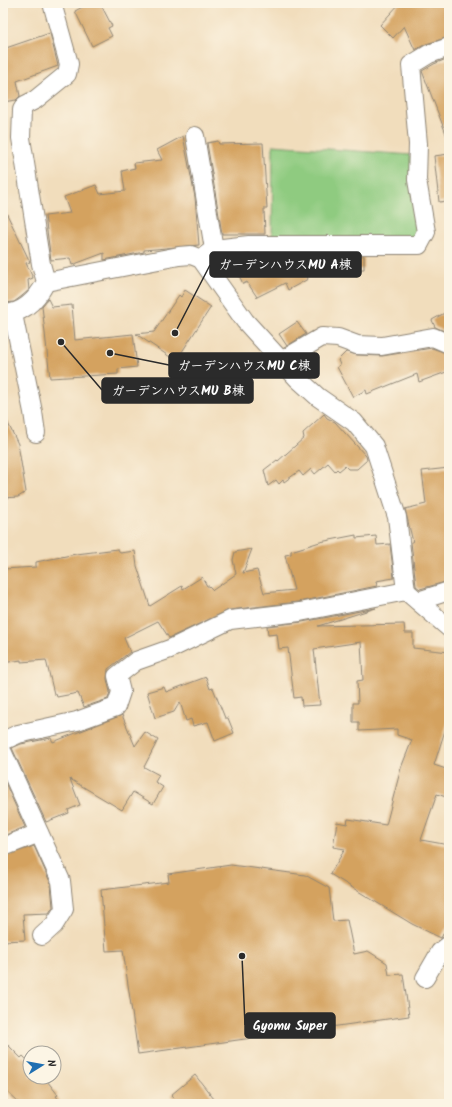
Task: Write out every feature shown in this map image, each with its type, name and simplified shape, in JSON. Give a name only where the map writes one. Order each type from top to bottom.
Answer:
[{"type":"street","points":[[46,282],[41,264],[21,138],[22,110],[25,105],[35,100],[67,74],[69,64],[52,3]]},
{"type":"street","points":[[36,433],[33,412],[8,314],[33,302],[46,282],[179,256],[208,254],[249,245],[419,245],[426,232],[417,180],[418,144],[411,65],[429,54],[449,48]]},
{"type":"street","points":[[196,136],[208,254],[245,321],[297,378],[318,397],[354,422],[374,446],[397,517],[412,596],[449,628]]},
{"type":"street","points":[[281,361],[322,337],[338,338],[357,345],[382,346],[433,337],[449,344]]},
{"type":"street","points":[[3,741],[18,734],[77,721],[116,707],[121,692],[117,676],[136,661],[170,649],[230,620],[300,612],[449,591]]},
{"type":"street","points":[[3,753],[61,881],[64,909],[54,925],[42,936]]},
{"type":"street","points":[[3,847],[39,833]]},
{"type":"street","points":[[425,978],[440,952],[449,945]]},
{"type":"green space","points":[[273,145],[412,155],[420,229],[413,238],[272,240]]},
{"type":"building","points":[[90,3],[100,3],[112,26],[108,28],[112,36],[92,46],[75,11]]},
{"type":"building","points":[[400,3],[449,3],[449,37],[426,44],[415,50],[404,26],[393,38],[380,25]]},
{"type":"building","points":[[50,33],[58,66],[17,81],[20,96],[16,100],[3,102],[3,49]]},
{"type":"building","points":[[449,58],[449,139],[448,139],[422,71]]},
{"type":"building","points":[[183,136],[195,197],[199,245],[144,250],[144,252],[104,260],[104,253],[72,265],[70,258],[51,260],[45,216],[70,213],[64,197],[96,185],[100,194],[125,191],[122,171],[135,168],[134,163],[162,160],[157,150]]},
{"type":"building","points":[[218,141],[219,144],[263,143],[267,209],[264,209],[265,234],[222,234],[207,143]]},
{"type":"building","points":[[449,154],[449,201],[439,202],[434,156]]},
{"type":"building","points":[[3,206],[30,262],[26,263],[33,278],[28,280],[29,290],[14,302],[4,303]]},
{"type":"building","points":[[271,256],[278,270],[298,259],[308,279],[288,290],[285,283],[257,297],[247,282],[243,284],[232,260],[239,257]]},
{"type":"building","points":[[344,256],[364,256],[364,269],[343,270]]},
{"type":"building","points":[[185,290],[211,307],[176,361],[136,334],[154,332],[179,295],[181,297]]},
{"type":"building","points":[[48,299],[52,307],[72,305],[75,340],[133,334],[137,367],[118,369],[118,374],[50,378],[42,306]]},
{"type":"building","points":[[448,311],[449,333],[435,327],[432,320]]},
{"type":"building","points":[[297,322],[306,334],[287,346],[279,334]]},
{"type":"building","points":[[432,348],[449,354],[449,371],[419,382],[417,374],[367,394],[366,390],[353,397],[337,367],[340,365],[338,360],[346,352],[357,355],[382,356]]},
{"type":"building","points":[[3,413],[18,444],[26,492],[18,497],[3,498]]},
{"type":"building","points":[[324,414],[327,418],[335,422],[366,456],[367,460],[357,469],[348,469],[345,466],[339,471],[337,469],[335,471],[328,463],[315,474],[311,469],[303,476],[299,471],[284,482],[283,480],[279,484],[276,480],[268,486],[264,470],[277,460],[278,461],[304,438],[303,433]]},
{"type":"building","points":[[449,468],[449,581],[420,589],[416,586],[411,542],[413,542],[405,509],[426,504],[422,471]]},
{"type":"building","points":[[356,535],[356,538],[376,536],[377,545],[390,544],[394,578],[376,581],[377,586],[298,602],[229,610],[169,638],[158,621],[124,638],[130,652],[108,669],[107,679],[110,692],[108,699],[84,707],[78,693],[57,697],[56,694],[54,694],[46,660],[21,662],[21,660],[3,663],[4,569],[36,567],[36,562],[76,554],[118,549],[120,553],[135,551],[137,566],[150,606],[182,586],[183,589],[202,577],[207,586],[213,590],[236,574],[233,560],[235,552],[252,549],[243,573],[257,570],[264,593],[294,590],[285,555],[291,554],[291,551],[320,542]]},
{"type":"building","points":[[376,608],[318,626],[404,624],[405,633],[413,633],[413,648],[449,652],[449,718],[434,765],[449,770],[449,798],[437,794],[421,840],[449,845],[449,923],[441,938],[412,924],[330,874],[345,849],[333,847],[337,822],[347,824],[348,819],[386,825],[401,768],[412,740],[397,735],[397,729],[359,731],[359,722],[353,722],[353,703],[358,703],[357,681],[363,680],[361,642],[314,649],[320,705],[302,706],[301,697],[294,698],[288,648],[279,649],[277,634],[268,635],[267,626],[302,622]]},
{"type":"building","points":[[206,677],[210,689],[213,688],[225,718],[228,718],[234,733],[215,741],[208,722],[193,726],[191,719],[186,721],[180,702],[174,712],[155,718],[147,692],[164,687],[166,692]]},
{"type":"building","points":[[122,715],[135,746],[145,732],[158,740],[144,767],[159,775],[155,782],[163,787],[153,804],[133,792],[122,810],[70,779],[80,805],[68,810],[69,813],[46,822],[12,748],[21,744],[51,738],[53,742]]},
{"type":"building","points":[[3,778],[25,827],[3,836]]},
{"type":"building","points":[[34,846],[51,884],[53,907],[49,913],[23,914],[25,940],[3,941],[3,857]]},
{"type":"building","points":[[231,865],[305,875],[329,888],[333,921],[347,920],[354,954],[368,951],[387,963],[389,975],[403,974],[409,1016],[138,1054],[123,950],[106,951],[101,890],[169,882],[168,874]]},
{"type":"building","points":[[3,1040],[21,1058],[22,1057],[22,1085],[50,1085],[58,1095],[56,1096],[62,1104],[20,1104],[3,1088]]},
{"type":"building","points":[[195,1075],[218,1104],[179,1104],[171,1095]]},
{"type":"place","name":"ガーデンハウスMU A棟","points":[[175,333]]},
{"type":"place","name":"ガーデンハウスMU B棟","points":[[61,342]]},
{"type":"place","name":"ガーデンハウスMU C棟","points":[[110,353]]},
{"type":"place","name":"Gyomu Super","points":[[242,956]]}]
